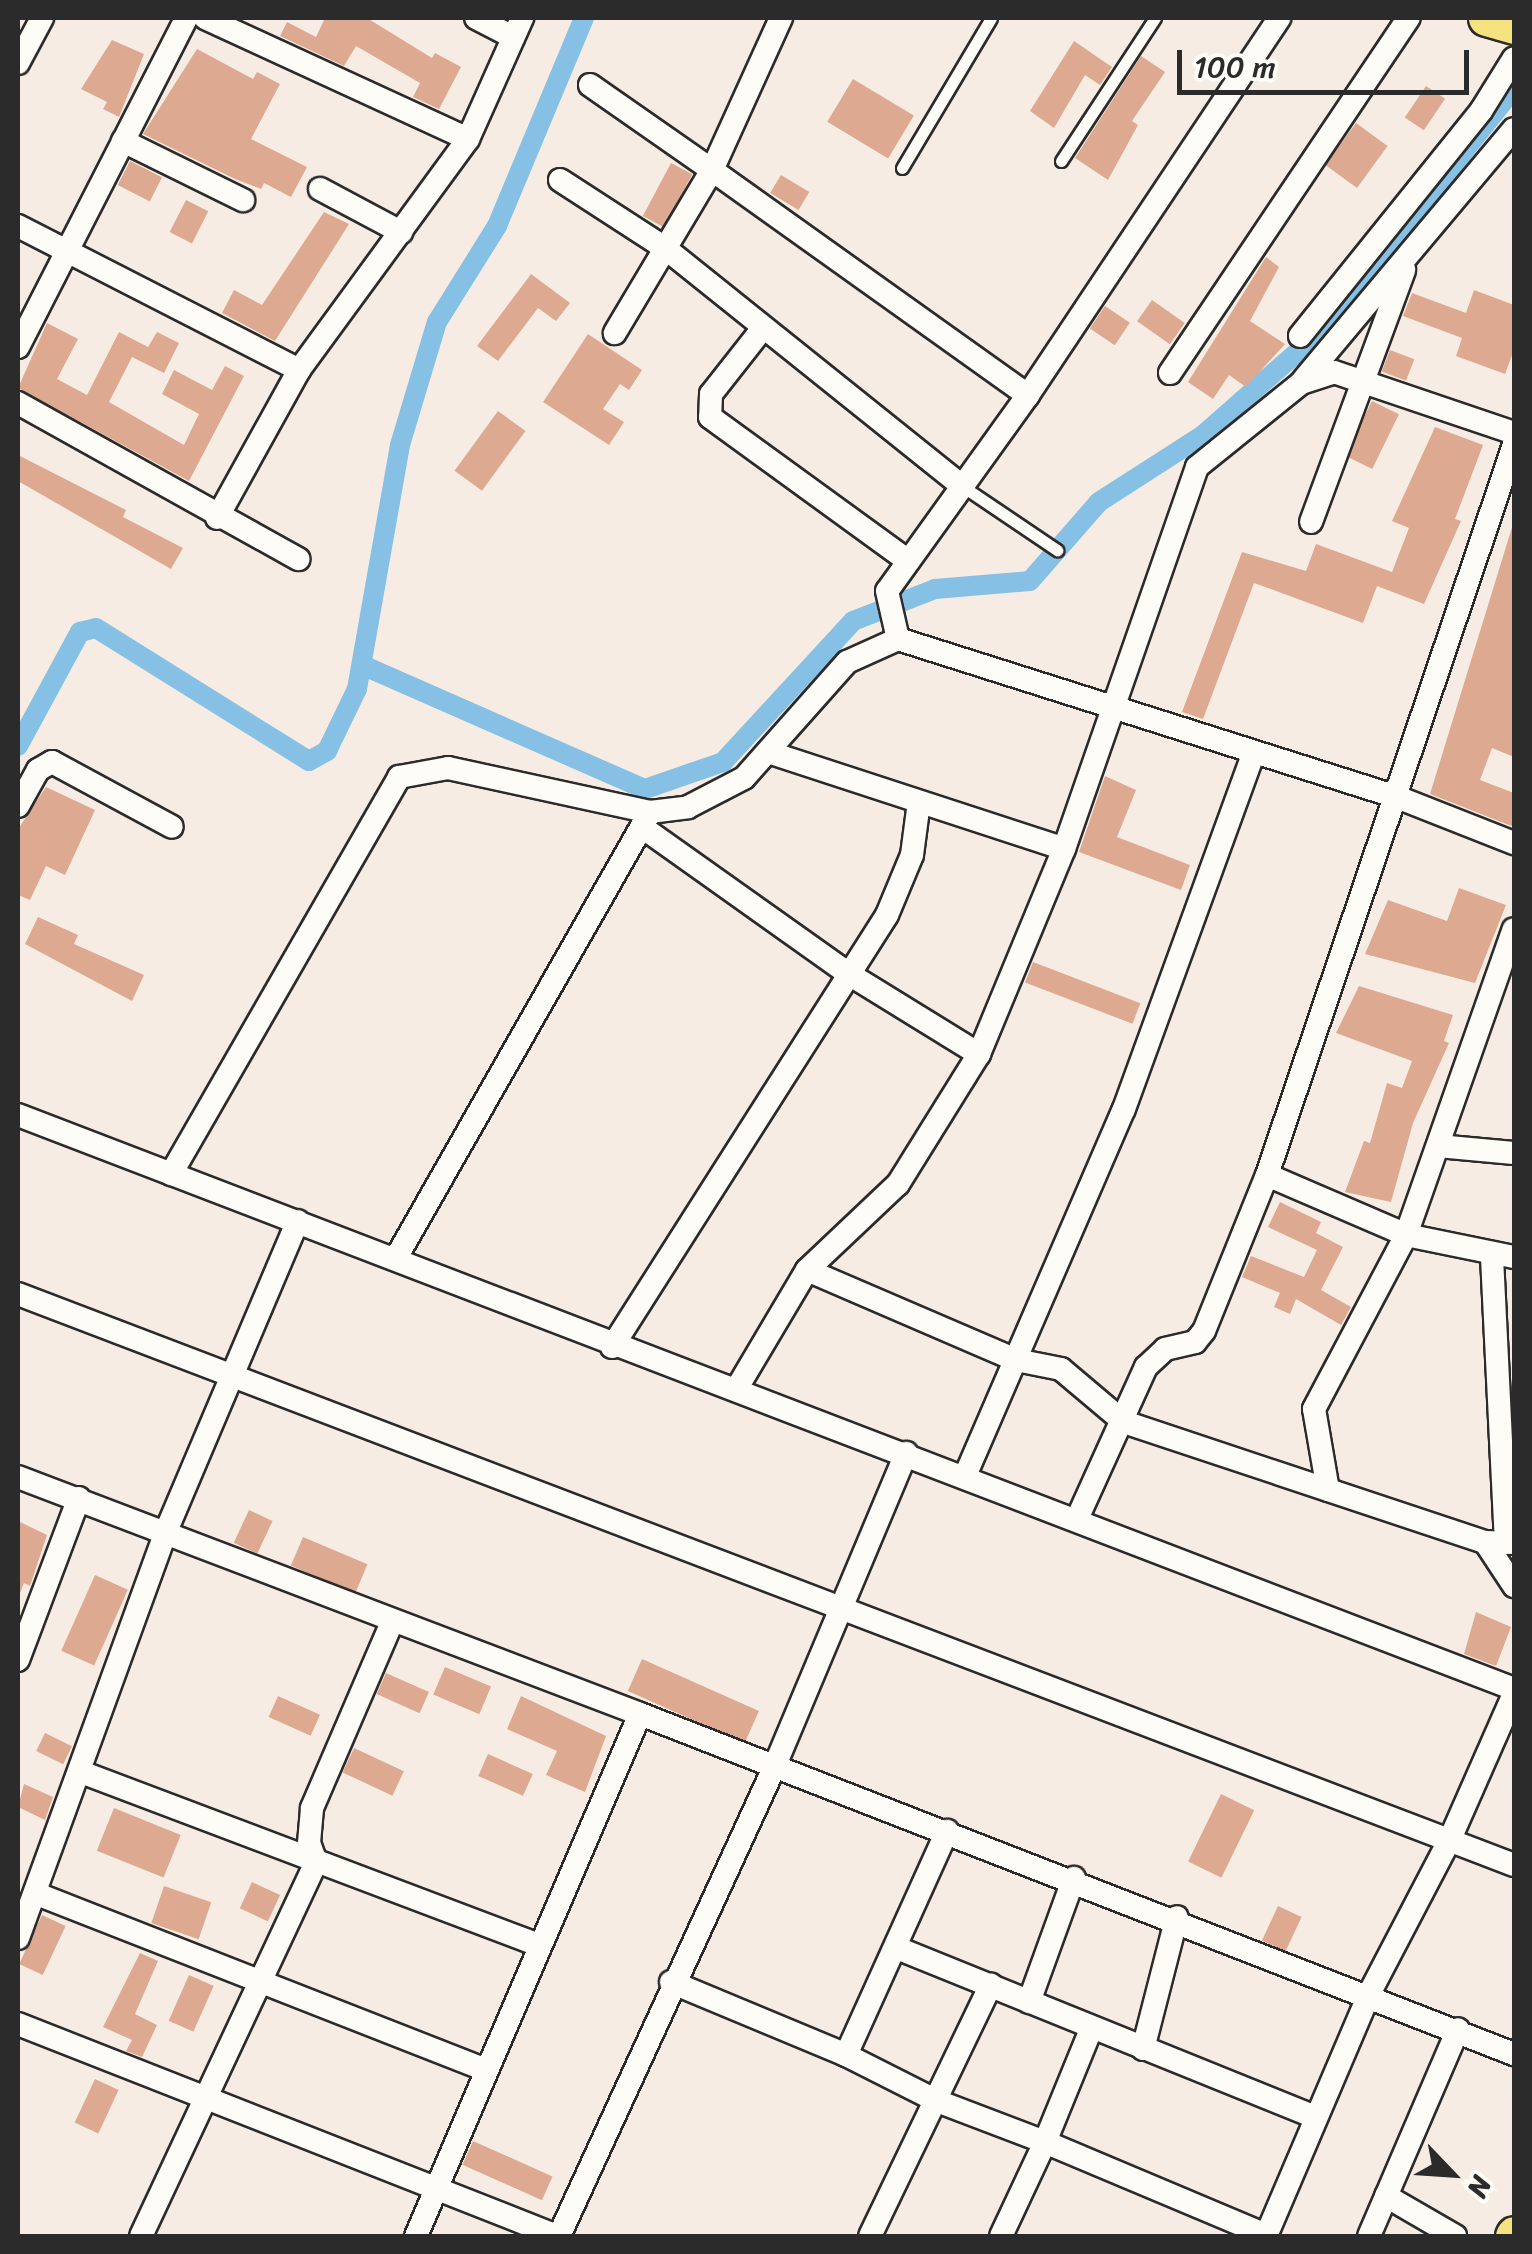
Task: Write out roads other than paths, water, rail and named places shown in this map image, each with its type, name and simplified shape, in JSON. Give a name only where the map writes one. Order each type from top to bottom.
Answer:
[{"type":"main road","points":[[1486,18],[1514,26]]},
{"type":"street","points":[[18,64],[42,18]]},
{"type":"street","points":[[18,347],[186,18]]},
{"type":"street","points":[[205,18],[468,139]]},
{"type":"street","points":[[217,518],[299,370],[468,139],[518,27],[476,18]]},
{"type":"street","points":[[615,332],[712,170],[781,18]]},
{"type":"street","points":[[896,635],[887,591],[1028,395],[1279,18]]},
{"type":"street","points":[[1170,373],[1409,18]]},
{"type":"street","points":[[1300,336],[1481,110],[1514,58]]},
{"type":"street","points":[[590,86],[1028,395]]},
{"type":"street","points":[[736,1388],[807,1270],[898,1184],[979,1054],[1064,849],[1189,478],[1301,383],[1514,129]]},
{"type":"street","points":[[123,140],[242,200]]},
{"type":"street","points":[[560,180],[665,248],[962,486]]},
{"type":"street","points":[[320,189],[401,232]]},
{"type":"street","points":[[18,226],[299,370]]},
{"type":"street","points":[[1310,522],[1410,253]]},
{"type":"street","points":[[762,328],[711,394],[710,416],[908,561]]},
{"type":"street","points":[[1301,383],[1334,372],[1514,432]]},
{"type":"street","points":[[18,403],[217,518],[298,559]]},
{"type":"street","points":[[1077,1520],[1155,1355],[1194,1342],[1204,1331],[1267,1175],[1514,445]]},
{"type":"street","points":[[396,1258],[646,819],[718,795],[768,752],[847,662],[896,635],[1113,710],[1397,797],[1514,843]]},
{"type":"street","points":[[768,752],[1064,849]]},
{"type":"street","points":[[965,1476],[1124,1108],[1252,754]]},
{"type":"street","points":[[18,806],[38,770],[52,762],[172,827]]},
{"type":"street","points":[[171,1174],[399,778],[448,768],[646,819],[852,976],[979,1054]]},
{"type":"street","points":[[612,1347],[852,976],[903,885],[919,802]]},
{"type":"street","points":[[1328,1490],[1314,1409],[1406,1235],[1514,929]]},
{"type":"street","points":[[18,1116],[574,1324],[612,1347],[736,1388],[1514,1691],[1450,1839],[1368,1994],[1266,2236],[1045,2142],[937,2102],[846,2055],[672,1982]]},
{"type":"street","points":[[1438,1146],[1514,1153]]},
{"type":"street","points":[[1267,1175],[1406,1235],[1503,1257],[1508,1402],[1502,1542],[1514,1586]]},
{"type":"street","points":[[18,1938],[82,1772],[164,1536],[298,1221]]},
{"type":"street","points":[[807,1270],[1016,1360],[1061,1368],[1124,1422],[1328,1490],[1502,1542]]},
{"type":"street","points":[[18,1294],[1514,1865]]},
{"type":"street","points":[[18,2024],[558,2236],[672,1982],[774,1770],[906,1453]]},
{"type":"street","points":[[18,1476],[164,1536],[640,1714],[774,1770],[1074,1878],[1514,2054]]},
{"type":"street","points":[[18,1660],[79,1498]]},
{"type":"street","points":[[141,2236],[316,1862],[309,1843],[312,1808],[392,1622]]},
{"type":"street","points":[[416,2236],[537,1944],[640,1714]]},
{"type":"street","points":[[82,1772],[537,1944]]},
{"type":"street","points":[[846,2055],[947,1831]]},
{"type":"street","points":[[1029,2002],[1074,1878]]},
{"type":"street","points":[[37,1894],[484,2070]]},
{"type":"street","points":[[1143,2050],[1177,1918]]},
{"type":"street","points":[[897,1948],[1315,2118]]},
{"type":"street","points":[[870,2236],[991,1985]]},
{"type":"street","points":[[1001,2236],[1091,2029]]},
{"type":"street","points":[[1369,2236],[1458,2029]]},
{"type":"street","points":[[1386,2196],[1455,2236]]},
{"type":"lane","points":[[902,168],[991,18]]},
{"type":"lane","points":[[1061,161],[1155,18]]},
{"type":"lane","points":[[962,486],[1057,550]]},
{"type":"waterway","points":[[18,746],[80,632],[96,628],[309,761],[327,751],[357,689],[400,445],[437,322],[497,226],[584,18]]},
{"type":"waterway","points":[[362,665],[645,789],[723,762],[853,621],[935,589],[1030,581],[1099,502],[1203,435],[1317,335],[1514,88]]}]
